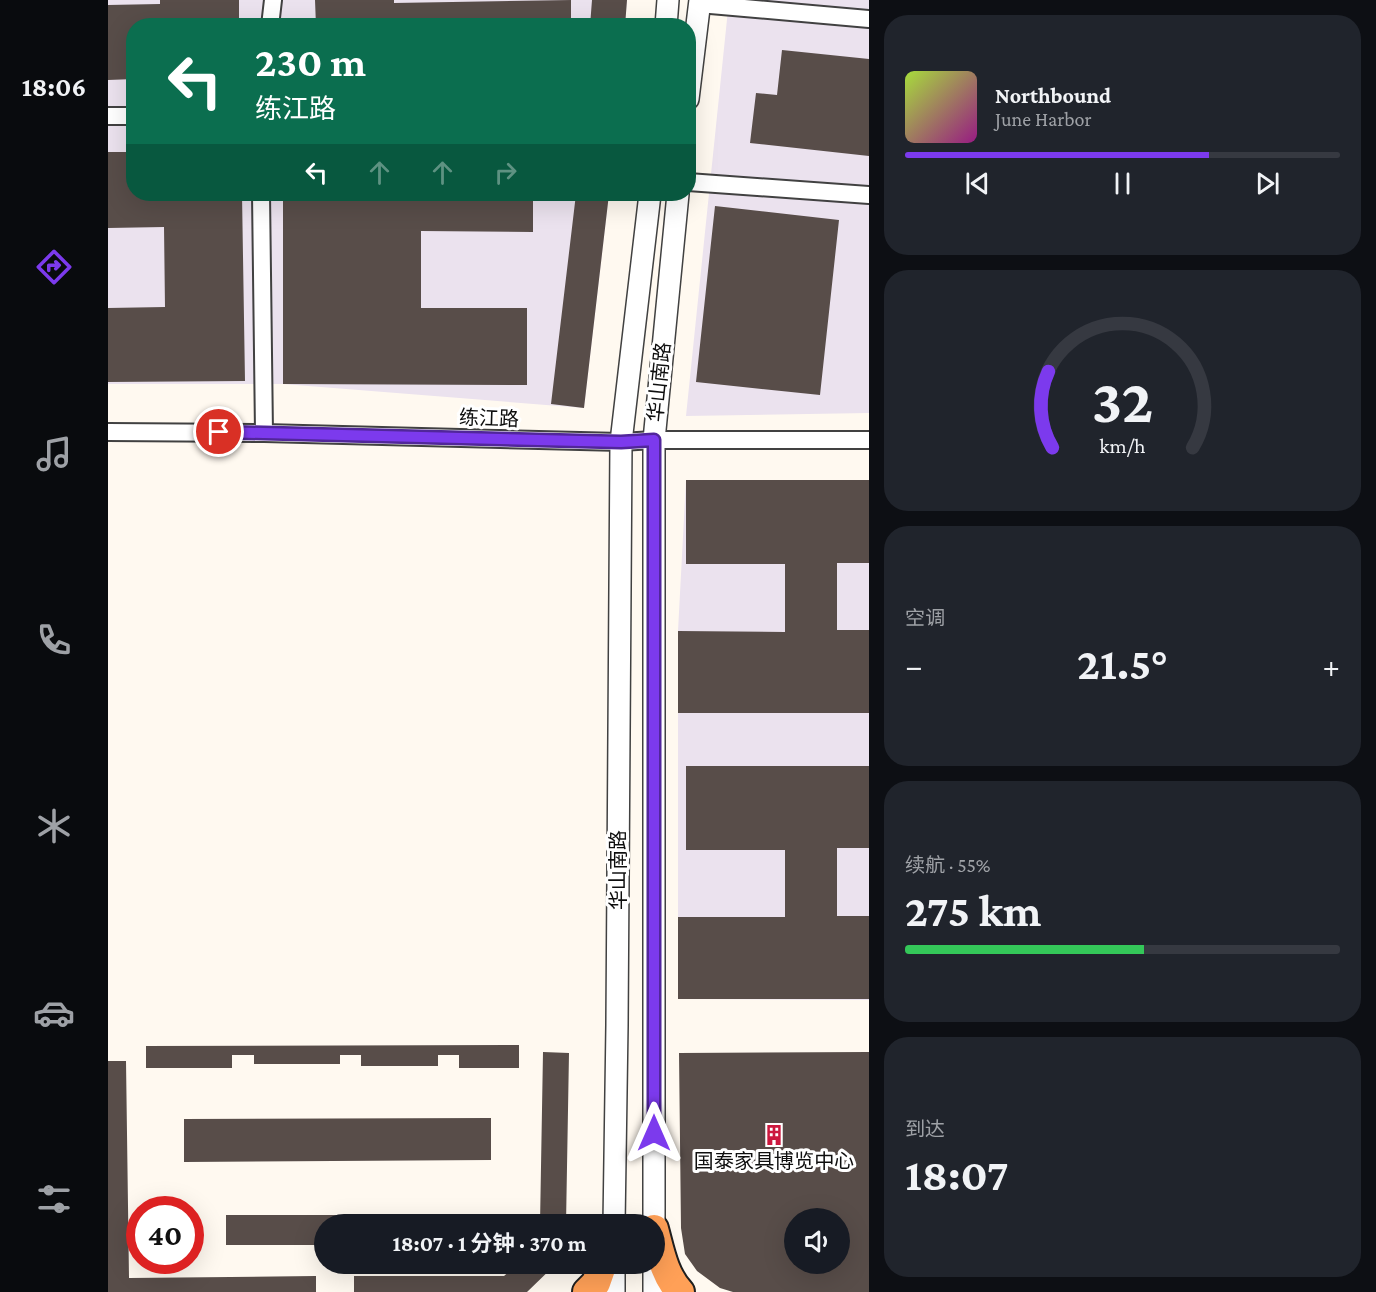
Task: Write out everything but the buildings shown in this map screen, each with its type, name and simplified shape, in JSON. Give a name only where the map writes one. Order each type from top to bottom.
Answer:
[{"type":"highway","points":[[665,1266],[673,1285],[680,1292]]},
{"type":"highway","points":[[588,1292],[599,1274]]},
{"type":"street","points":[[271,18],[273,0]]},
{"type":"street","points":[[667,18],[668,0]]},
{"type":"street","points":[[696,34],[700,2],[869,19]]},
{"type":"street","points":[[108,116],[126,116]]},
{"type":"street","points":[[696,183],[869,195]]},
{"type":"street","points":[[261,201],[264,433]]},
{"type":"street","name":"华山南路","points":[[614,1214],[621,442],[649,201]]},
{"type":"street","name":"华山南路","points":[[654,1214],[654,440],[677,201]]},
{"type":"street","name":"练江路","points":[[108,432],[264,433],[621,442],[869,440]]},
{"type":"street","points":[[614,1274],[614,1292]]},
{"type":"street","name":"华山南路","points":[[654,1274],[654,1292]]},
{"type":"shaded area","points":[[108,0],[627,0],[626,18],[126,18],[126,201],[608,201],[584,408],[283,384],[108,384]]},
{"type":"shaded area","points":[[729,0],[869,0],[869,413],[686,416]]},
{"type":"shaded area","points":[[686,480],[869,481],[869,1000],[678,999],[678,631]]},
{"type":"place","name":"国泰家具博览中心","points":[[774,1135]]},
{"type":"route","points":[[219,432],[621,442],[654,440],[654,1133]]}]
